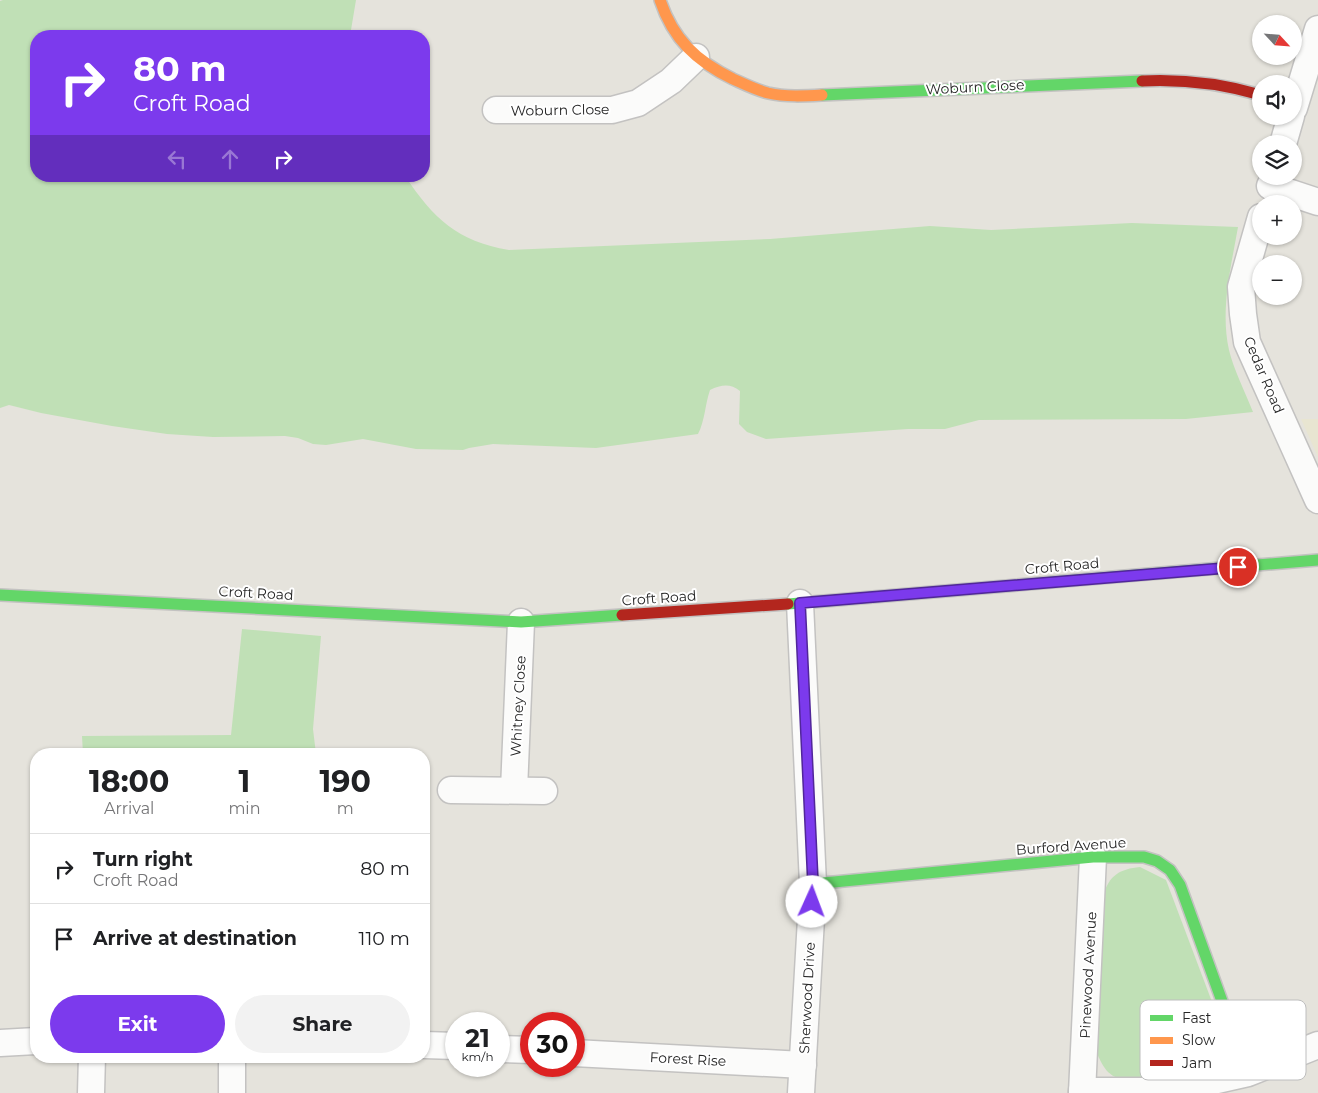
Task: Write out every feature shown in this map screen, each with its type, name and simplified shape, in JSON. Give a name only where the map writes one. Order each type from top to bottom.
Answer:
[{"type":"street","name":"Woburn Close","points":[[660,0],[675,33],[696,57],[736,80],[767,92],[799,96],[1032,84],[1161,80],[1188,81],[1252,92]]},
{"type":"street","points":[[1302,80],[1318,28]]},
{"type":"street","name":"Woburn Close","points":[[496,110],[612,110],[620,108],[638,103],[646,98],[671,81],[696,57]]},
{"type":"street","points":[[1269,189],[1318,202]]},
{"type":"street","name":"Cedar Road","points":[[1253,245],[1241,287],[1242,314],[1247,342],[1318,500]]},
{"type":"street","name":"Croft Road","points":[[0,595],[521,622],[800,603],[1318,560]]},
{"type":"street","name":"Sherwood Drive","points":[[800,603],[813,884],[801,1093]]},
{"type":"street","name":"Whitney Close","points":[[514,790],[521,622]]},
{"type":"street","points":[[451,790],[544,791]]},
{"type":"street","name":"Burford Avenue","points":[[813,884],[1093,857],[1144,857],[1157,860],[1170,870],[1180,886],[1221,1000]]},
{"type":"street","name":"Pinewood Avenue","points":[[1082,1092],[1093,857]]},
{"type":"street","points":[[0,1043],[30,1041]]},
{"type":"street","points":[[430,1045],[445,1046]]},
{"type":"street","points":[[1306,1050],[1318,1045]]},
{"type":"street","name":"Forest Rise","points":[[585,1054],[803,1065]]},
{"type":"street","points":[[91,1093],[92,1063]]},
{"type":"street","points":[[232,1063],[232,1093]]},
{"type":"street","points":[[1082,1092],[1162,1091],[1215,1080]]},
{"type":"shaded area","points":[[1301,419],[1318,419],[1318,457]]},
{"type":"green space","points":[[356,0],[351,30],[30,30],[30,182],[409,182],[426,204],[448,226],[475,241],[509,250],[770,239],[930,226],[991,230],[1132,223],[1238,227],[1227,288],[1227,335],[1233,365],[1253,412],[1186,419],[979,420],[945,429],[908,429],[766,439],[747,432],[739,424],[740,391],[733,387],[725,386],[710,390],[698,434],[596,448],[493,444],[463,450],[416,449],[363,439],[326,445],[313,444],[298,438],[285,436],[213,437],[167,434],[41,413],[9,405],[0,408],[0,1]]},
{"type":"green space","points":[[242,629],[321,636],[313,729],[315,748],[83,748],[82,736],[231,735]]},
{"type":"green space","points":[[1140,867],[1166,880],[1211,1000],[1140,1000],[1140,1080],[1146,1080],[1131,1082],[1117,1078],[1108,1072],[1096,1051],[1103,896],[1112,878],[1127,869]]},
{"type":"traffic: fast","points":[[822,95],[1142,81]]},
{"type":"traffic: fast","points":[[788,604],[1318,560]]},
{"type":"traffic: fast","points":[[0,595],[521,622],[622,615]]},
{"type":"traffic: fast","points":[[813,884],[1093,857],[1144,857],[1157,861],[1170,870],[1180,885],[1222,1000]]},
{"type":"traffic: slow","points":[[660,0],[665,14],[679,37],[687,47],[708,65],[750,87],[768,93],[788,96],[822,95]]},
{"type":"traffic: jam","points":[[1142,81],[1202,83],[1252,93]]},
{"type":"traffic: jam","points":[[622,615],[788,604]]},
{"type":"route","points":[[812,902],[813,884],[800,603],[1238,567]]}]
